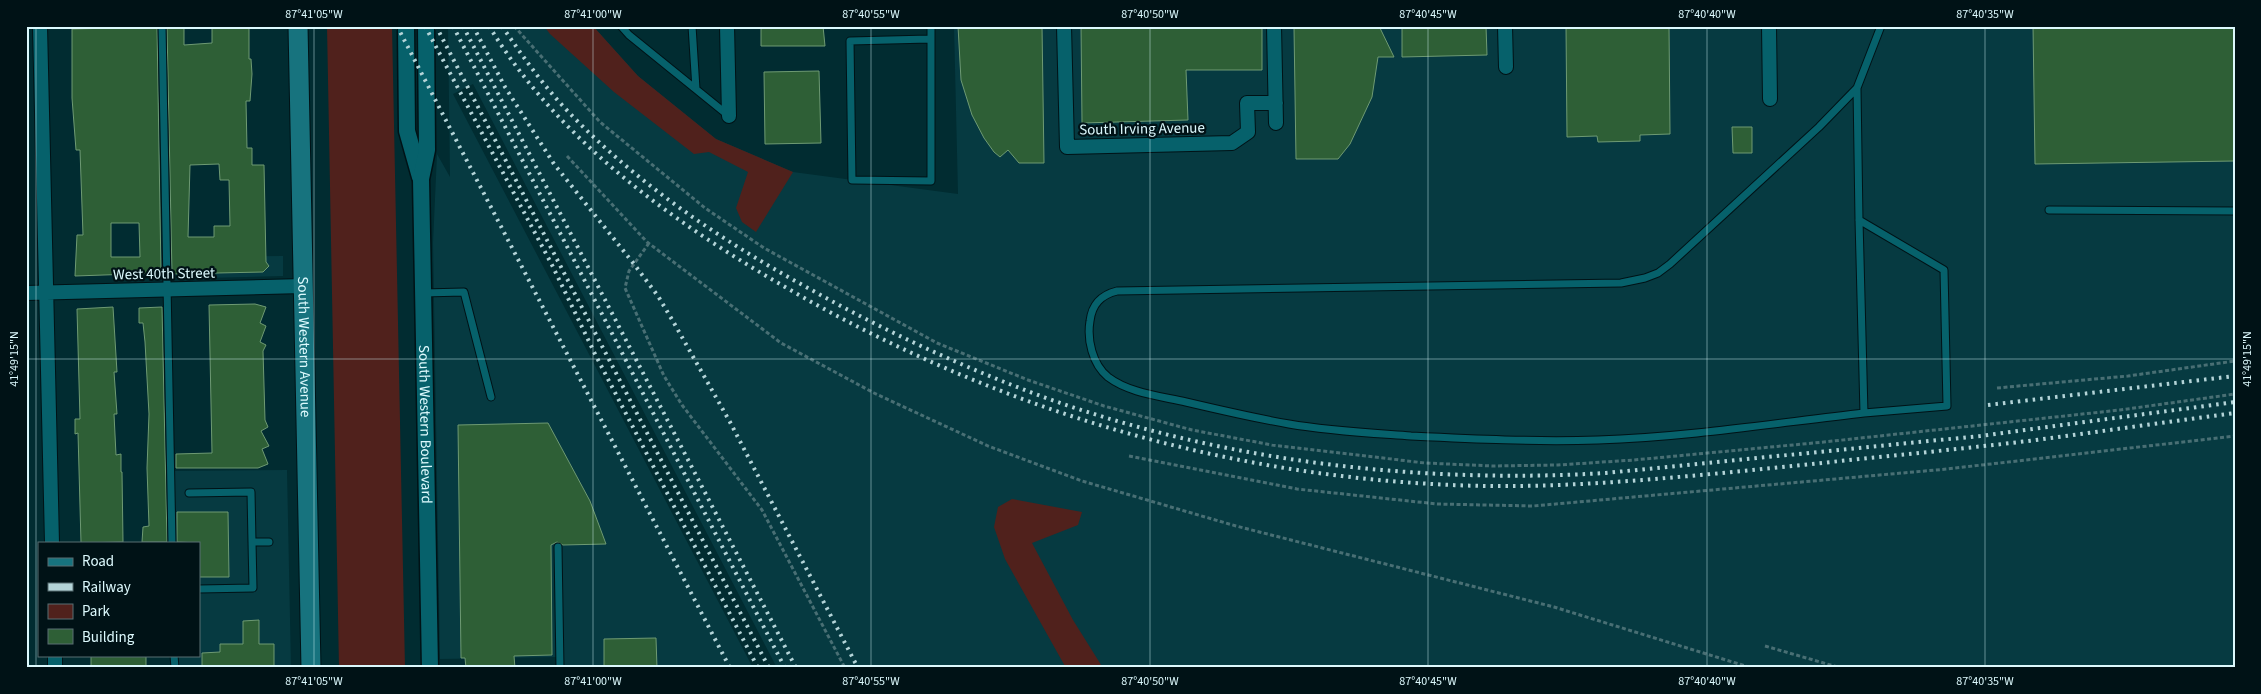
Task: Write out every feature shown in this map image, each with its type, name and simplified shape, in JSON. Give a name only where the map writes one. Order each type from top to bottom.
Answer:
[{"type":"main road","name":"South Western Avenue","points":[[298,26],[311,668]]},
{"type":"street","points":[[40,26],[52,542]]},
{"type":"street","name":"South Western Boulevard","points":[[406,26],[407,131],[421,179]]},
{"type":"street","name":"South Western Boulevard","points":[[426,26],[427,150],[421,179],[430,668]]},
{"type":"street","points":[[727,26],[729,116]]},
{"type":"street","name":"South Irving Avenue","points":[[1064,26],[1067,147],[1232,143],[1248,132],[1247,103],[1276,103]]},
{"type":"street","points":[[1274,26],[1276,123]]},
{"type":"street","points":[[1505,26],[1506,67]]},
{"type":"street","points":[[1769,26],[1770,99]]},
{"type":"street","name":"West 40th Street","points":[[26,293],[304,286]]},
{"type":"lane","points":[[162,26],[172,542]]},
{"type":"lane","points":[[621,26],[628,35],[729,116]]},
{"type":"lane","points":[[692,26],[696,89]]},
{"type":"lane","points":[[929,40],[850,41],[852,180],[931,181],[930,26]]},
{"type":"lane","points":[[1864,413],[1857,88],[1881,26]]},
{"type":"lane","points":[[1857,88],[1819,127],[1689,247],[1658,273],[1645,278],[1621,283],[1117,291],[1109,293],[1092,308],[1089,328],[1091,348],[1099,366],[1106,375],[1118,384],[1133,390],[1289,424],[1333,430],[1456,438],[1564,441],[1667,436],[1864,413],[1947,406],[1944,270],[1859,220]]},
{"type":"lane","points":[[2049,210],[2235,211]]},
{"type":"lane","points":[[423,293],[464,292],[491,397]]},
{"type":"lane","points":[[189,493],[251,492],[253,588],[200,589]]},
{"type":"lane","points":[[252,542],[269,542]]},
{"type":"lane","points":[[558,548],[560,668]]},
{"type":"path","points":[[514,26],[600,122],[704,208],[764,248],[937,343],[1028,380],[1104,406],[1192,430],[1272,445],[1415,462],[1493,466],[1558,465],[1634,460],[1824,442],[2120,410],[2235,394]]},
{"type":"path","points":[[567,156],[649,244],[781,343],[874,392],[988,446],[1082,482],[1236,526],[1554,608],[1752,668]]},
{"type":"path","points":[[649,244],[629,271],[625,288],[664,376],[682,405],[762,510],[845,668]]},
{"type":"path","points":[[1997,388],[2128,376],[2235,361]]},
{"type":"path","points":[[1129,456],[1192,470],[1297,489],[1437,504],[1533,506],[1937,470],[2235,436]]},
{"type":"path","points":[[1765,646],[1841,668]]},
{"type":"shaded area","points":[[448,26],[593,26],[638,76],[716,139],[793,172],[958,194],[954,26],[2235,26],[2235,668],[777,668],[473,84],[453,94],[753,668],[560,668],[559,657],[440,659],[433,243],[437,154],[450,177]]},
{"type":"shaded area","points":[[283,256],[283,276],[166,279],[166,257]]},
{"type":"shaded area","points":[[287,470],[291,668],[175,668],[174,656],[200,656],[200,542],[172,542],[170,471]]},
{"type":"green space","points":[[327,26],[392,26],[405,668],[339,668]]},
{"type":"green space","points":[[544,26],[593,26],[638,76],[716,139],[793,172],[756,232],[742,222],[736,208],[748,172],[709,152],[694,154],[614,92],[550,34]]},
{"type":"green space","points":[[1012,499],[1082,512],[1078,525],[1032,543],[1073,620],[1103,668],[1066,668],[1005,559],[994,527],[998,507]]},
{"type":"building","points":[[184,26],[184,45],[212,43],[212,26],[249,26],[249,59],[251,59],[252,74],[250,101],[246,101],[247,148],[252,148],[252,165],[264,165],[266,262],[269,266],[263,272],[172,274],[167,27]],"holes":[[[219,164],[220,180],[229,180],[230,226],[214,226],[214,237],[188,237],[190,165]]]},
{"type":"building","points":[[761,26],[823,26],[825,46],[761,46]]},
{"type":"building","points":[[958,26],[1042,26],[1044,163],[1019,163],[1008,150],[1000,157],[984,138],[972,115],[961,80]]},
{"type":"building","points":[[1081,26],[1262,26],[1262,70],[1186,70],[1188,120],[1082,123]]},
{"type":"building","points":[[1379,26],[1394,57],[1378,57],[1372,97],[1350,144],[1338,159],[1296,159],[1294,28]]},
{"type":"building","points":[[1402,26],[1486,26],[1487,55],[1402,57]]},
{"type":"building","points":[[1566,26],[1669,26],[1670,134],[1640,135],[1640,141],[1598,142],[1597,136],[1567,137]]},
{"type":"building","points":[[2033,26],[2235,26],[2235,161],[2035,164]]},
{"type":"building","points":[[157,27],[161,273],[75,276],[77,235],[83,235],[80,150],[76,150],[72,98],[72,29]],"holes":[[[111,223],[139,223],[140,257],[111,257]]]},
{"type":"building","points":[[819,71],[821,143],[765,144],[764,72]]},
{"type":"building","points":[[1732,127],[1752,127],[1752,153],[1733,153]]},
{"type":"building","points":[[255,304],[266,307],[260,323],[266,326],[260,342],[266,345],[263,351],[265,420],[268,427],[261,431],[269,446],[262,449],[268,464],[258,468],[176,468],[176,454],[212,453],[209,305]]},
{"type":"building","points":[[113,307],[117,372],[114,372],[117,414],[114,414],[116,455],[121,454],[123,542],[81,542],[78,433],[75,434],[75,419],[80,419],[77,309]]},
{"type":"building","points":[[162,307],[167,542],[142,542],[143,527],[149,526],[147,468],[149,414],[145,342],[143,323],[139,323],[139,308]]},
{"type":"building","points":[[548,423],[590,501],[606,544],[563,545],[557,542],[551,545],[552,655],[514,656],[515,668],[466,668],[465,658],[461,658],[458,425]]},
{"type":"building","points":[[177,512],[228,512],[229,577],[200,577],[200,542],[177,542]]},
{"type":"building","points":[[259,620],[259,644],[274,644],[274,666],[202,668],[202,653],[220,652],[220,644],[243,644],[243,621]]},
{"type":"building","points":[[656,638],[657,668],[604,668],[604,639]]},
{"type":"building","points":[[91,656],[146,656],[146,668],[91,668]]},
{"type":"railway","points":[[397,26],[730,668]]},
{"type":"railway","points":[[425,26],[552,265],[595,354],[758,668]]},
{"type":"railway","points":[[436,26],[769,668]]},
{"type":"railway","points":[[453,26],[785,668]]},
{"type":"railway","points":[[463,26],[796,668]]},
{"type":"railway","points":[[473,26],[505,87],[554,164],[658,296],[730,422],[858,668]]},
{"type":"railway","points":[[489,26],[517,68],[583,142],[620,175],[660,206],[742,262],[861,328],[938,365],[1017,397],[1097,424],[1179,447],[1262,464],[1346,477],[1475,486],[1560,485],[1688,476],[1964,448],[2235,413]]},
{"type":"railway","points":[[502,26],[562,105],[619,160],[682,210],[748,254],[845,308],[960,364],[1049,399],[1116,421],[1184,439],[1324,464],[1394,471],[1536,476],[1606,473],[1980,436],[2235,402]]},
{"type":"railway","points":[[1988,405],[2235,376]]}]
